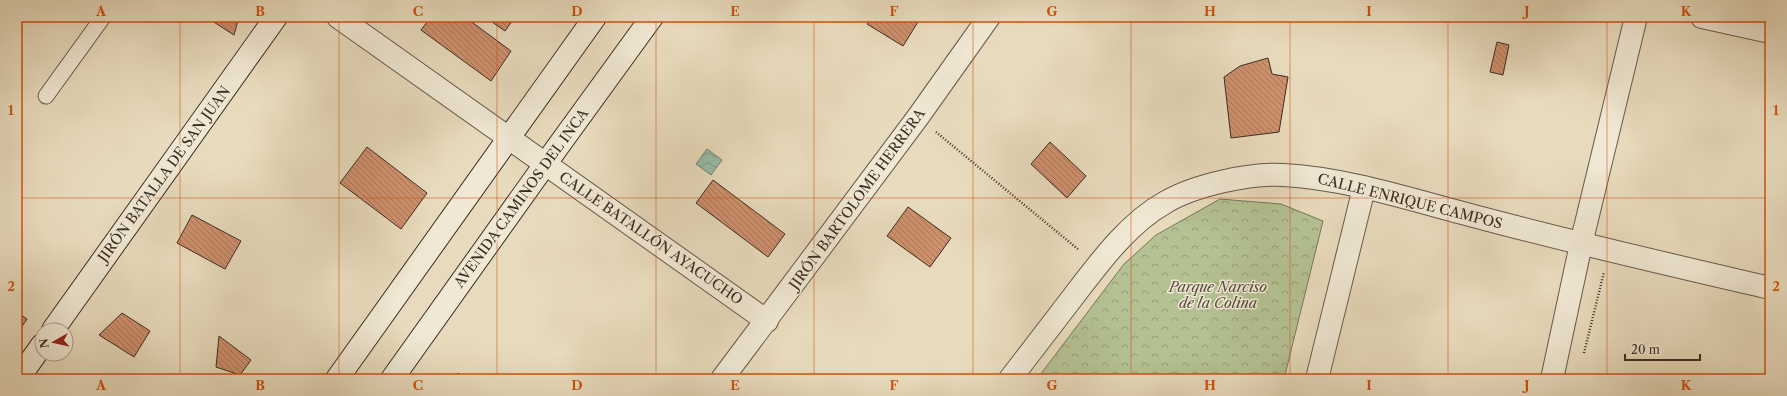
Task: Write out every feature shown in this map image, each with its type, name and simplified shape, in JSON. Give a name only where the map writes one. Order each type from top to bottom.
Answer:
[{"type":"street","name":"JIRÓN BATALLA DE SAN JUAN","points":[[58,322],[276,17]]},
{"type":"street","name":"CALLE BATALLÓN AYACUCHO","points":[[338,17],[767,321]]},
{"type":"street","points":[[337,379],[595,17]]},
{"type":"street","name":"AVENIDA CAMINOS DEL INCA","points":[[392,379],[652,17]]},
{"type":"street","name":"JIRÓN BARTOLOME HERRERA","points":[[722,379],[767,321],[918,117],[989,17]]},
{"type":"street","points":[[1552,379],[1581,244],[1636,17]]},
{"type":"street","points":[[1702,17],[1770,32]]},
{"type":"street","name":"CALLE ENRIQUE CAMPOS","points":[[1010,379],[1098,265],[1120,239],[1166,202],[1199,187],[1238,178],[1281,174],[1322,179],[1364,188],[1581,244],[1770,288]]},
{"type":"street","points":[[1317,379],[1364,188]]},
{"type":"street","points":[[18,379],[34,356]]},
{"type":"lane","points":[[46,96],[103,17]]},
{"type":"path","points":[[918,117],[1098,265]]},
{"type":"path","points":[[1583,356],[1610,251]]},
{"type":"green space","name":"Parque Narciso de la Colina","points":[[1220,199],[1281,204],[1323,221],[1284,379],[1037,379],[1124,264],[1156,235]]},
{"type":"water","points":[[707,149],[722,160],[711,175],[696,164]]},
{"type":"building","points":[[206,17],[239,17],[234,35]]},
{"type":"building","points":[[431,17],[465,17],[511,51],[491,81],[421,30]]},
{"type":"building","points":[[485,17],[515,17],[505,31]]},
{"type":"building","points":[[872,17],[921,17],[903,46],[867,24]]},
{"type":"building","points":[[1497,42],[1509,45],[1503,75],[1490,72]]},
{"type":"building","points":[[1268,58],[1272,74],[1288,77],[1279,132],[1231,138],[1224,77],[1240,66]]},
{"type":"building","points":[[1050,142],[1086,176],[1067,198],[1031,164]]},
{"type":"building","points":[[367,147],[427,193],[401,229],[340,183]]},
{"type":"building","points":[[713,180],[785,234],[768,257],[696,203]]},
{"type":"building","points":[[908,207],[951,238],[930,267],[887,236]]},
{"type":"building","points":[[192,215],[241,241],[225,269],[177,243]]},
{"type":"building","points":[[17,312],[27,319],[17,334]]},
{"type":"building","points":[[122,313],[150,331],[134,357],[99,335]]},
{"type":"building","points":[[219,336],[251,360],[240,375],[216,367]]},
{"type":"building","points":[[458,373],[467,379],[453,379]]}]
